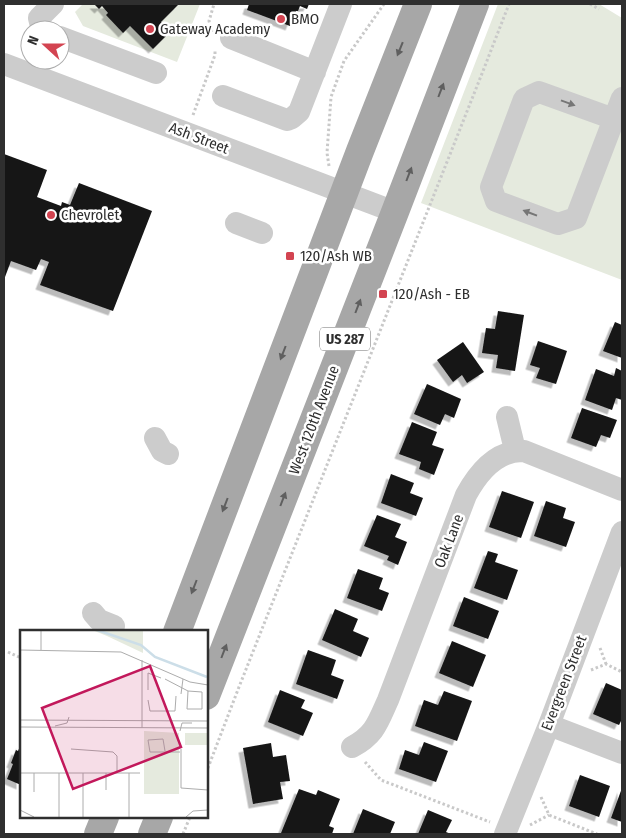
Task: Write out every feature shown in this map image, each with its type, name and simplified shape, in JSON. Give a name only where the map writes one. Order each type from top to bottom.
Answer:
[{"type":"main road","points":[[177,630],[334,190],[418,4]]},
{"type":"main road","name":"West 120th Avenue","points":[[208,691],[475,4]]},
{"type":"main road","points":[[98,834],[105,818]]},
{"type":"main road","points":[[151,834],[154,818]]},
{"type":"main road","points":[[151,834],[159,818]]},
{"type":"street","points":[[40,20],[39,18],[53,4]]},
{"type":"street","points":[[223,96],[286,120],[292,118],[299,112],[341,4]]},
{"type":"street","points":[[219,39],[315,72]]},
{"type":"street","points":[[70,41],[156,73]]},
{"type":"street","name":"Ash Street","points":[[4,64],[395,212]]},
{"type":"street","points":[[614,119],[539,92],[524,100],[491,187],[496,200],[558,224],[576,218],[614,119],[622,98]]},
{"type":"street","points":[[236,223],[262,233]]},
{"type":"street","points":[[508,417],[515,450],[524,451],[622,490]]},
{"type":"street","name":"Oak Lane","points":[[352,747],[370,734],[376,726],[388,700],[466,495],[472,484],[499,456],[515,450]]},
{"type":"street","name":"Evergreen Street","points":[[508,828],[565,681],[615,573],[622,532]]},
{"type":"street","points":[[93,613],[99,620],[114,626]]},
{"type":"street","points":[[548,725],[622,753]]},
{"type":"path","points":[[191,122],[219,39],[209,21],[214,4]]},
{"type":"path","points":[[334,190],[327,153],[331,97],[344,61],[384,4]]},
{"type":"path","points":[[208,768],[509,4]]},
{"type":"path","points":[[590,4],[599,9]]},
{"type":"path","points":[[8,652],[20,658]]},
{"type":"path","points":[[565,681],[606,664],[622,672]]},
{"type":"path","points":[[352,747],[382,780],[508,828],[550,815],[597,834]]},
{"type":"path","points":[[540,792],[550,815]]},
{"type":"path","points":[[183,834],[190,818]]},
{"type":"shaded area","points":[[83,4],[94,4],[99,9],[102,6],[123,32],[130,26],[153,49],[170,32],[161,22],[179,4],[200,4],[177,62],[83,26],[75,12]]},
{"type":"shaded area","points":[[498,4],[599,4],[622,18],[622,280],[421,203]]},
{"type":"building","name":"Gateway Academy","points":[[94,4],[179,4],[161,22],[170,32],[153,49],[130,26],[123,33],[106,15],[108,13],[102,6],[99,9]]},
{"type":"building","name":"BMO","points":[[249,4],[309,4],[307,9],[300,6],[290,26],[247,10]]},
{"type":"building","name":"Chevrolet","points":[[4,154],[47,170],[37,197],[61,206],[62,202],[70,205],[79,183],[152,211],[113,311],[40,285],[49,262],[41,259],[36,270],[11,261],[4,276]]},
{"type":"building","points":[[498,311],[524,315],[515,371],[496,368],[498,355],[482,353],[486,328],[495,329]]},
{"type":"building","points":[[615,322],[622,325],[622,358],[603,351]]},
{"type":"building","points":[[538,341],[567,351],[556,384],[536,378],[540,368],[530,365]]},
{"type":"building","points":[[463,342],[484,372],[467,383],[462,375],[453,382],[437,360]]},
{"type":"building","points":[[616,368],[622,371],[622,400],[616,398],[612,410],[585,400],[596,369],[614,376]]},
{"type":"building","points":[[427,384],[461,399],[454,418],[445,414],[440,425],[414,414]]},
{"type":"building","points":[[582,408],[617,420],[610,438],[601,435],[596,447],[571,438]]},
{"type":"building","points":[[412,422],[437,432],[432,445],[444,449],[434,475],[419,469],[421,462],[399,454]]},
{"type":"building","points":[[391,474],[414,483],[410,493],[423,498],[416,516],[381,503]]},
{"type":"building","points":[[502,491],[534,502],[521,538],[489,527]]},
{"type":"building","points":[[546,501],[566,508],[563,518],[575,522],[566,547],[534,536]]},
{"type":"building","points":[[377,515],[401,524],[395,537],[407,542],[398,565],[387,560],[389,556],[364,546]]},
{"type":"building","points":[[488,551],[498,554],[495,562],[518,570],[507,600],[474,588]]},
{"type":"building","points":[[358,569],[383,578],[379,589],[389,593],[382,611],[347,598]]},
{"type":"building","points":[[464,597],[499,611],[488,639],[453,626]]},
{"type":"building","points":[[335,609],[358,619],[353,631],[369,638],[361,657],[322,640]]},
{"type":"building","points":[[452,641],[486,655],[473,687],[439,673]]},
{"type":"building","points":[[308,650],[336,660],[331,675],[344,680],[337,699],[296,684]]},
{"type":"building","points":[[606,683],[622,690],[622,719],[619,725],[593,714]]},
{"type":"building","points":[[280,690],[305,700],[301,708],[313,713],[303,736],[268,722]]},
{"type":"building","points":[[444,691],[472,701],[457,741],[415,726],[424,700],[438,705]]},
{"type":"building","points":[[424,742],[448,751],[436,782],[399,769],[405,750],[419,755]]},
{"type":"building","points":[[271,743],[273,757],[286,755],[290,781],[280,782],[283,799],[253,804],[243,748]]},
{"type":"building","points":[[20,746],[20,785],[7,779],[16,750],[18,751]]},
{"type":"building","points":[[580,775],[610,786],[599,817],[569,806]]},
{"type":"building","points":[[622,788],[622,822],[611,818]]},
{"type":"building","points":[[299,789],[316,795],[318,790],[340,799],[329,826],[334,828],[332,834],[281,833]]},
{"type":"building","points":[[363,809],[395,822],[390,834],[353,834]]},
{"type":"building","points":[[428,810],[452,820],[446,832],[451,834],[418,834]]},
{"type":"place","name":"BMO","points":[[281,19]]},
{"type":"place","name":"Gateway Academy","points":[[150,29]]},
{"type":"place","name":"Chevrolet","points":[[51,215]]},
{"type":"place","name":"120/Ash WB","points":[[290,256]]},
{"type":"place","name":"120/Ash - EB","points":[[383,294]]}]
